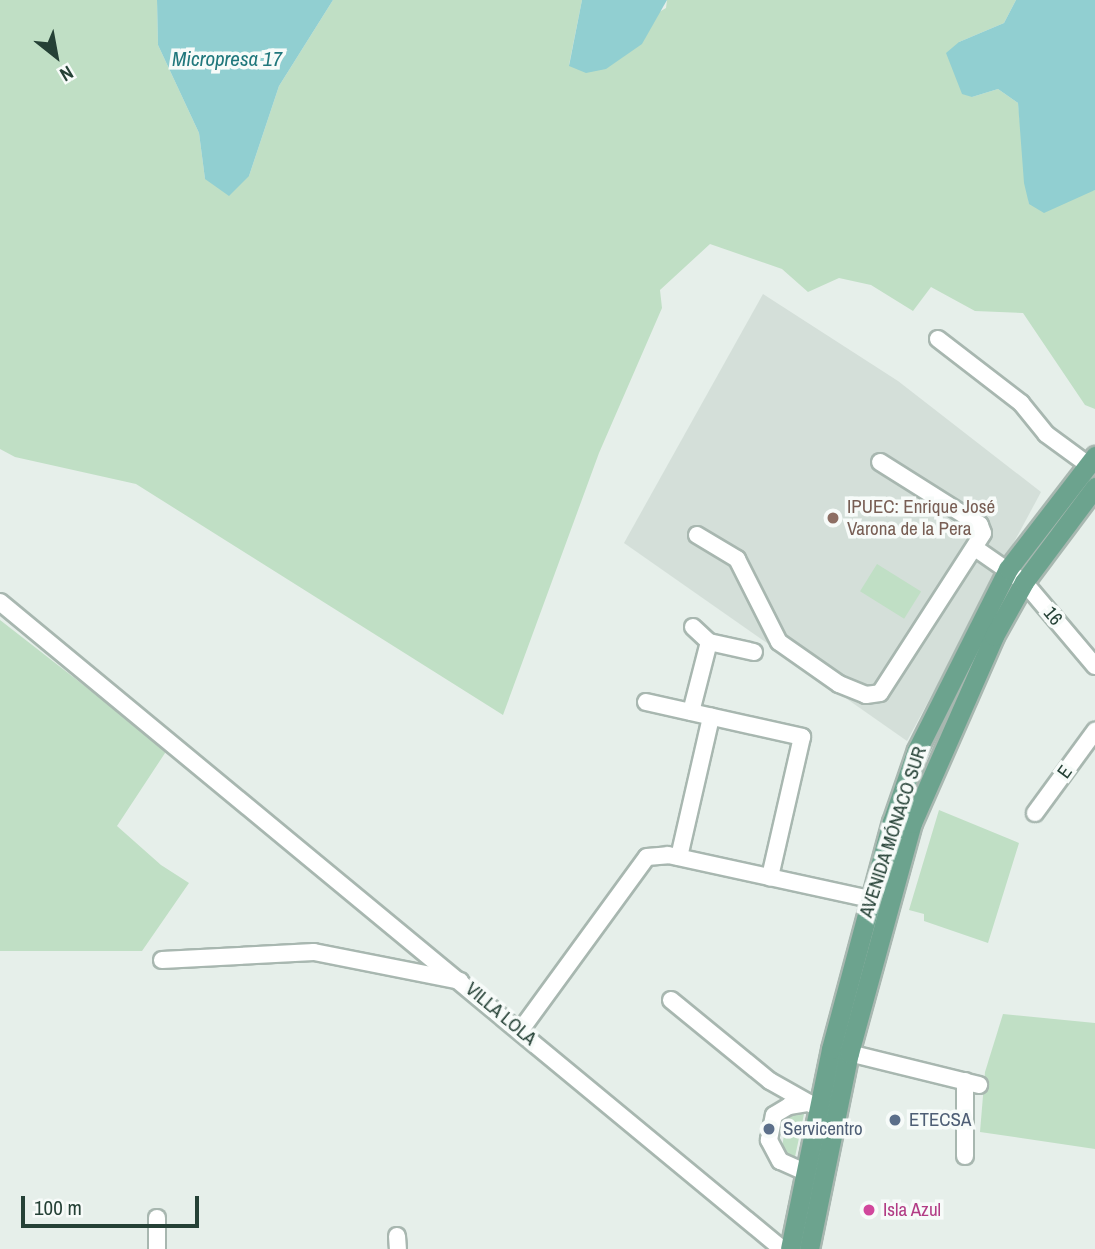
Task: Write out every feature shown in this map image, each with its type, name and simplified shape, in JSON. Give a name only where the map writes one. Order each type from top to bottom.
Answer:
[{"type":"main road","name":"AVENIDA MÓNACO SUR","points":[[840,1051],[870,899],[917,750],[1008,569],[1091,460]]},
{"type":"main road","name":"AVENIDA MÓNACO SUR","points":[[790,1249],[821,1108],[912,823],[955,717],[1024,582],[1095,486]]},
{"type":"main road","name":"AVENIDA MÓNACO SUR","points":[[809,1249],[821,1108]]},
{"type":"street","points":[[938,339],[1021,402],[1046,434],[1091,460]]},
{"type":"street","points":[[697,535],[737,559],[779,642],[839,684],[866,695],[880,693],[983,533],[980,525],[880,462]]},
{"type":"street","name":"16","points":[[975,548],[1024,582],[1095,666]]},
{"type":"street","name":"VILLA LOLA","points":[[0,601],[782,1249]]},
{"type":"street","points":[[693,627],[709,642],[754,652]]},
{"type":"street","points":[[691,712],[709,642]]},
{"type":"street","points":[[646,702],[802,737],[770,877]]},
{"type":"street","points":[[679,857],[710,717]]},
{"type":"street","name":"E","points":[[1035,813],[1095,731]]},
{"type":"street","points":[[520,1031],[640,860],[656,855],[679,857],[870,899]]},
{"type":"street","points":[[162,960],[314,952],[462,982]]},
{"type":"street","points":[[671,1000],[770,1081],[821,1108]]},
{"type":"street","points":[[840,1051],[972,1083],[965,1156]]},
{"type":"street","points":[[805,1172],[780,1161],[769,1140],[774,1115],[789,1106],[821,1108]]},
{"type":"street","points":[[157,1218],[157,1249]]},
{"type":"shaded area","name":"IPUEC: Enrique José Varona de la Pera","points":[[763,294],[898,381],[1041,492],[907,741],[624,543]]},
{"type":"green space","points":[[0,0],[157,0],[158,45],[199,133],[205,179],[249,176],[279,86],[333,0],[582,0],[569,65],[666,8],[667,0],[1016,0],[1004,23],[959,42],[972,97],[998,89],[1018,103],[1029,204],[1095,190],[1095,409],[1085,405],[1023,313],[975,311],[931,287],[913,311],[871,285],[839,278],[808,292],[782,269],[710,244],[660,290],[662,308],[599,453],[503,715],[136,484],[15,457],[0,449]]},
{"type":"green space","points":[[877,564],[921,592],[904,619],[860,591]]},
{"type":"green space","points":[[0,620],[167,750],[117,826],[161,865],[189,883],[142,951],[0,951]]},
{"type":"green space","points":[[939,810],[1019,843],[988,943],[924,921],[924,914],[909,910]]},
{"type":"green space","points":[[1003,1014],[1095,1023],[1095,1149],[980,1132],[985,1072]]},
{"type":"green space","points":[[797,1112],[804,1114],[795,1157],[788,1157],[782,1148],[786,1121]]},
{"type":"water","name":"Micropresa 17","points":[[157,0],[333,0],[279,86],[249,176],[229,196],[205,179],[199,133],[158,45]]},
{"type":"water","points":[[582,0],[667,0],[642,44],[606,69],[586,73],[569,66]]},
{"type":"water","points":[[1016,0],[1095,0],[1095,190],[1044,213],[1029,204],[1024,183],[1018,103],[998,89],[972,97],[962,94],[946,53],[959,42],[1004,23]]},
{"type":"place","name":"IPUEC: Enrique José Varona de la Pera","points":[[833,518]]},
{"type":"place","name":"ETECSA","points":[[895,1120]]},
{"type":"place","name":"Servicentro","points":[[769,1129]]},
{"type":"place","name":"Isla Azul","points":[[869,1210]]}]
